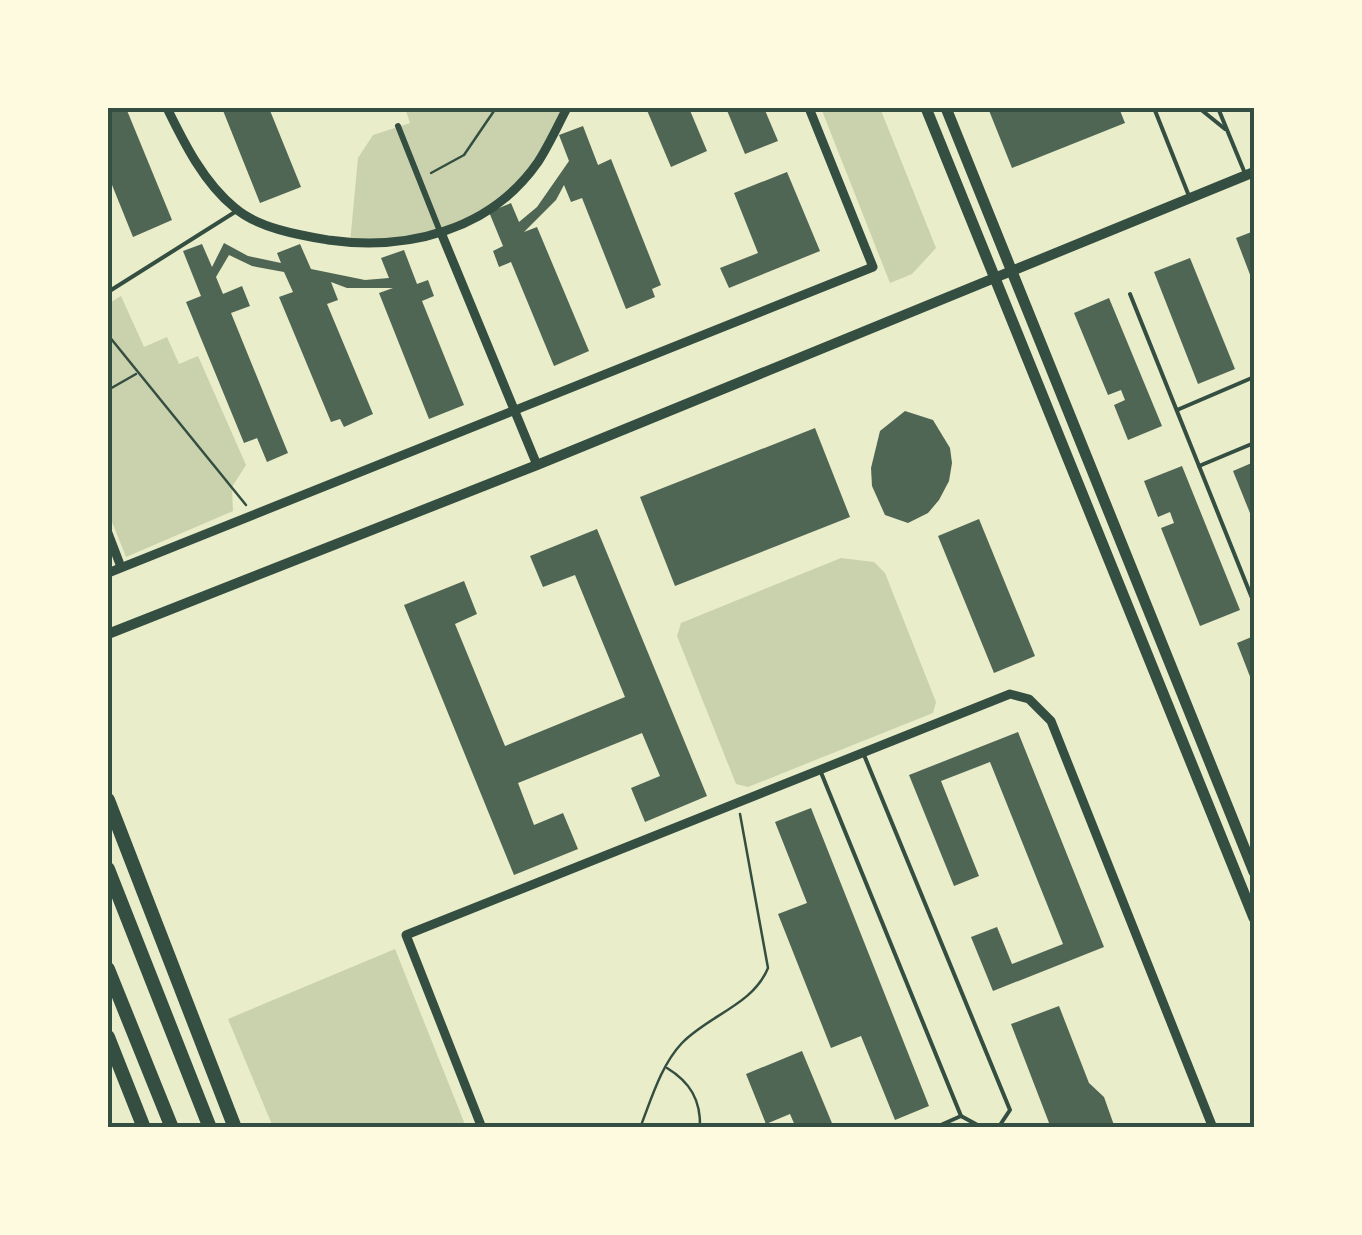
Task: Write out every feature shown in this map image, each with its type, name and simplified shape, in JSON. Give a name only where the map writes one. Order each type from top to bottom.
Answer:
[{"type":"main road","points":[[926,108],[1254,918]]},
{"type":"main road","points":[[946,108],[1254,872]]},
{"type":"main road","points":[[108,800],[235,1128]]},
{"type":"main road","points":[[108,869],[210,1128]]},
{"type":"main road","points":[[108,969],[172,1128]]},
{"type":"main road","points":[[108,1037],[144,1128]]},
{"type":"street","points":[[167,108],[205,176],[237,210],[296,235],[350,243],[399,244],[442,236],[492,208],[537,163],[567,108]]},
{"type":"street","points":[[108,573],[872,267],[810,108]]},
{"type":"street","points":[[398,126],[537,465]]},
{"type":"street","points":[[108,634],[537,465],[1250,174]]},
{"type":"street","points":[[108,533],[121,567]]},
{"type":"street","points":[[482,1128],[406,935],[1010,694],[1029,698],[1051,721],[1213,1128]]},
{"type":"lane","points":[[1154,108],[1190,198]]},
{"type":"lane","points":[[1199,108],[1229,132]]},
{"type":"lane","points":[[1218,108],[1250,174]]},
{"type":"lane","points":[[108,292],[237,210]]},
{"type":"lane","points":[[1130,294],[1254,603]]},
{"type":"lane","points":[[1177,410],[1254,378]]},
{"type":"lane","points":[[1199,466],[1254,443]]},
{"type":"lane","points":[[864,753],[1010,1110],[998,1128]]},
{"type":"lane","points":[[820,770],[960,1116],[983,1128]]},
{"type":"lane","points":[[934,1128],[960,1116]]},
{"type":"path","points":[[420,177],[464,155],[496,108]]},
{"type":"path","points":[[108,335],[254,514]]},
{"type":"path","points":[[108,390],[138,373]]},
{"type":"path","points":[[640,1128],[678,1047],[704,1022],[760,989],[768,968],[738,803]]},
{"type":"path","points":[[666,1068],[685,1079],[700,1106],[700,1128]]},
{"type":"green space","points":[[405,108],[567,108],[518,183],[466,224],[422,239],[350,243],[358,158],[373,135],[410,123]]},
{"type":"green space","points":[[821,108],[880,108],[936,248],[912,274],[890,283]]},
{"type":"green space","points":[[121,296],[144,347],[167,337],[179,364],[198,356],[246,465],[232,487],[233,511],[126,557],[108,512],[108,304]]},
{"type":"green space","points":[[841,558],[874,562],[885,573],[936,702],[933,713],[748,787],[736,784],[677,636],[681,623]]},
{"type":"green space","points":[[395,949],[466,1127],[273,1127],[228,1019]]},
{"type":"building","points":[[108,108],[126,108],[172,220],[133,237],[108,175]]},
{"type":"building","points":[[222,108],[269,108],[301,187],[260,203]]},
{"type":"building","points":[[646,108],[689,108],[707,151],[671,167]]},
{"type":"building","points":[[726,108],[764,108],[778,141],[745,154]]},
{"type":"building","points":[[988,108],[1119,108],[1125,123],[1012,168]]},
{"type":"building","points":[[583,126],[598,165],[611,159],[661,285],[652,289],[655,297],[626,309],[582,198],[571,202],[564,185],[556,200],[524,232],[537,227],[589,351],[554,366],[511,262],[499,267],[493,251],[503,246],[489,212],[511,203],[519,222],[537,207],[569,161],[559,135]]},
{"type":"building","points":[[787,172],[820,251],[729,288],[720,268],[758,253],[734,193]]},
{"type":"building","points":[[1254,231],[1254,285],[1236,238]]},
{"type":"building","points":[[224,243],[248,256],[281,263],[277,253],[300,244],[311,269],[365,280],[389,278],[381,258],[404,250],[417,284],[428,280],[434,296],[422,301],[464,405],[429,419],[379,293],[393,288],[347,288],[331,282],[338,300],[327,304],[373,414],[344,427],[340,419],[331,422],[279,297],[293,292],[284,272],[252,266],[229,255],[216,277],[223,294],[242,286],[250,306],[231,313],[288,453],[267,462],[257,438],[244,443],[186,302],[201,296],[183,251],[202,244],[212,267]]},
{"type":"building","points":[[1190,258],[1235,369],[1198,384],[1154,272]]},
{"type":"building","points":[[1109,298],[1162,426],[1128,440],[1114,405],[1125,400],[1121,390],[1108,395],[1074,313]]},
{"type":"building","points":[[905,411],[933,420],[950,448],[952,463],[949,481],[939,500],[928,513],[908,523],[885,515],[872,486],[871,468],[880,431]]},
{"type":"building","points":[[815,428],[850,517],[675,586],[640,497]]},
{"type":"building","points":[[1254,462],[1254,523],[1233,471]]},
{"type":"building","points":[[1182,466],[1240,610],[1200,626],[1161,528],[1174,523],[1170,512],[1158,517],[1144,481]]},
{"type":"building","points":[[979,519],[1035,656],[994,673],[938,536]]},
{"type":"building","points":[[597,529],[707,796],[645,822],[631,788],[660,776],[642,733],[518,783],[534,825],[563,813],[578,849],[514,875],[404,605],[464,581],[477,614],[455,624],[505,746],[625,697],[575,575],[543,587],[530,556]]},
{"type":"building","points":[[1254,636],[1254,687],[1237,643]]},
{"type":"building","points":[[1018,732],[1104,947],[993,991],[971,937],[997,927],[1012,964],[1063,944],[990,762],[941,781],[979,876],[954,886],[909,775]]},
{"type":"building","points":[[811,808],[929,1106],[895,1120],[861,1036],[831,1048],[778,914],[807,903],[775,822]]},
{"type":"building","points":[[1059,1006],[1089,1083],[1104,1097],[1115,1128],[1051,1128],[1011,1024]]},
{"type":"building","points":[[802,1051],[834,1128],[796,1128],[790,1114],[766,1124],[746,1074]]}]
